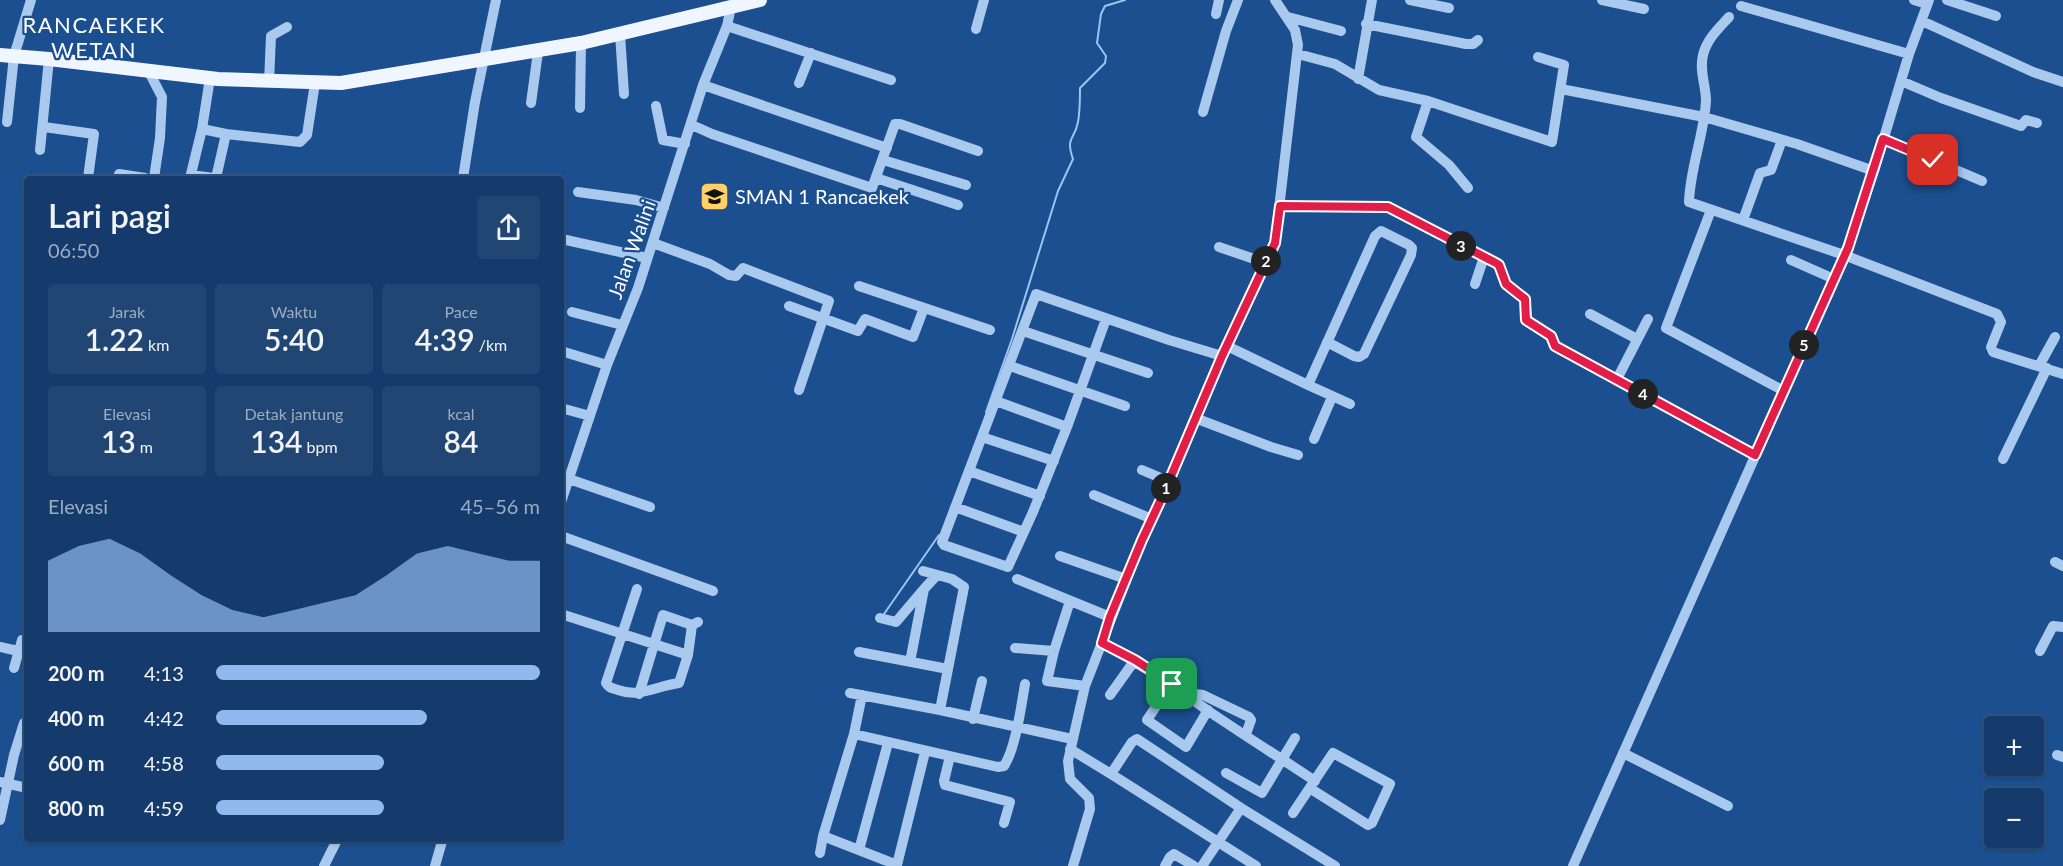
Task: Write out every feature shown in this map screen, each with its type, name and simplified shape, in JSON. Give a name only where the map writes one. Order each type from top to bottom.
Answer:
[{"type":"main road","points":[[7,55],[210,78],[341,83],[538,52],[760,0]]},
{"type":"street","points":[[7,122],[7,55],[31,0]]},
{"type":"street","points":[[464,176],[483,60],[496,0]]},
{"type":"street","points":[[976,29],[984,0]]},
{"type":"street","points":[[1216,14],[1219,0]]},
{"type":"street","points":[[1203,112],[1226,32],[1238,0]]},
{"type":"street","points":[[1073,866],[1090,809],[1087,795],[1070,779],[1068,761],[1085,686],[1110,617],[1195,418],[1275,243],[1298,54],[1297,38],[1288,17],[1275,0]]},
{"type":"street","points":[[1358,79],[1372,0]]},
{"type":"street","points":[[1410,0],[1449,8]]},
{"type":"street","points":[[1602,0],[1644,9]]},
{"type":"street","points":[[1573,866],[1844,255],[1874,171],[1909,54],[1928,2],[1914,0]]},
{"type":"street","points":[[1947,0],[1996,16]]},
{"type":"street","points":[[1741,6],[1909,54]]},
{"type":"street","name":"Jalan Walini","points":[[564,492],[607,365],[638,288],[703,85],[727,26],[731,7]]},
{"type":"street","points":[[1288,17],[1341,31]]},
{"type":"street","points":[[1728,17],[1711,37],[1703,53],[1701,65],[1706,96],[1689,200],[1711,210],[1844,255],[1997,314],[2001,322],[1992,351],[2063,374]]},
{"type":"street","points":[[1922,21],[2033,72],[2063,82]]},
{"type":"street","points":[[1366,24],[1466,44],[1473,44],[1478,40]]},
{"type":"street","points":[[727,26],[891,80]]},
{"type":"street","points":[[269,82],[272,36],[287,27]]},
{"type":"street","points":[[620,34],[624,94]]},
{"type":"street","points":[[580,108],[581,43]]},
{"type":"street","points":[[531,103],[538,52]]},
{"type":"street","points":[[798,83],[811,53]]},
{"type":"street","points":[[1298,54],[1335,64],[1379,90],[1428,101],[1552,142],[1564,65],[1538,57]]},
{"type":"street","points":[[40,150],[49,58]]},
{"type":"street","points":[[148,70],[162,97],[160,138],[154,176]]},
{"type":"street","points":[[191,176],[210,78]]},
{"type":"street","points":[[1901,81],[1941,98],[2021,126],[2025,120],[2037,123]]},
{"type":"street","points":[[202,129],[226,134],[300,142],[307,135],[315,83]]},
{"type":"street","points":[[703,85],[886,148]]},
{"type":"street","points":[[1561,89],[1704,117],[1874,171]]},
{"type":"street","points":[[1428,101],[1416,137],[1449,165],[1468,188]]},
{"type":"street","points":[[656,106],[663,140],[685,144]]},
{"type":"street","points":[[692,125],[712,134],[871,188],[897,123],[978,151]]},
{"type":"street","points":[[44,127],[94,134],[88,176]]},
{"type":"street","points":[[216,176],[226,134]]},
{"type":"street","points":[[1883,139],[1982,181]]},
{"type":"street","points":[[1743,220],[1760,173],[1771,170],[1782,140]]},
{"type":"street","points":[[883,160],[966,185]]},
{"type":"street","points":[[119,174],[132,176]]},
{"type":"street","points":[[876,178],[958,205]]},
{"type":"street","points":[[578,192],[664,208]]},
{"type":"street","points":[[1280,206],[1388,207],[1498,264],[1506,284],[1525,299],[1527,321],[1551,336],[1555,346],[1755,455]]},
{"type":"street","points":[[1711,210],[1666,328],[1784,391]]},
{"type":"street","points":[[1308,385],[1327,342],[1378,232],[1386,233],[1409,245],[1412,248],[1411,255],[1364,354],[1359,357],[1354,356],[1327,342]]},
{"type":"street","points":[[566,240],[647,258]]},
{"type":"street","points":[[653,243],[710,264],[729,275],[736,276],[743,268],[829,301],[799,390]]},
{"type":"street","points":[[1219,247],[1266,263]]},
{"type":"street","points":[[1475,284],[1484,257]]},
{"type":"street","points":[[1791,260],[1834,279]]},
{"type":"street","points":[[860,286],[990,330]]},
{"type":"street","points":[[1106,319],[1082,391],[1010,564],[1005,568],[942,544],[1023,331],[1034,296],[1038,294],[1106,319],[1225,351],[1350,404]]},
{"type":"street","points":[[789,306],[858,331],[865,319],[913,336],[924,308]]},
{"type":"street","points":[[572,312],[622,325]]},
{"type":"street","points":[[1590,314],[1637,339]]},
{"type":"street","points":[[1617,379],[1648,319]]},
{"type":"street","points":[[1023,331],[1148,373]]},
{"type":"street","points":[[2003,459],[2055,337]]},
{"type":"street","points":[[564,352],[607,365]]},
{"type":"street","points":[[1010,366],[1125,406]]},
{"type":"street","points":[[1314,439],[1332,397]]},
{"type":"street","points":[[996,401],[1067,428]]},
{"type":"street","points":[[564,409],[590,416]]},
{"type":"street","points":[[1195,418],[1298,455]]},
{"type":"street","points":[[982,437],[1054,461]]},
{"type":"street","points":[[1142,470],[1168,481]]},
{"type":"street","points":[[969,471],[1040,496]]},
{"type":"street","points":[[569,479],[650,507]]},
{"type":"street","points":[[1094,495],[1152,519]]},
{"type":"street","points":[[956,507],[1024,531]]},
{"type":"street","points":[[564,537],[713,591]]},
{"type":"street","points":[[1060,556],[1126,579]]},
{"type":"street","points":[[923,571],[952,579],[964,587],[940,710]]},
{"type":"street","points":[[896,622],[937,575]]},
{"type":"street","points":[[1017,579],[1110,617]]},
{"type":"street","points":[[637,589],[607,686],[630,694],[639,694],[664,685],[679,683],[695,623],[663,615],[639,694]]},
{"type":"street","points":[[910,662],[924,589]]},
{"type":"street","points":[[1070,601],[1047,681],[1085,686]]},
{"type":"street","points":[[564,615],[688,655]]},
{"type":"street","points":[[880,618],[917,626]]},
{"type":"street","points":[[2040,651],[2053,626],[2063,627]]},
{"type":"street","points":[[14,668],[18,651],[24,640]]},
{"type":"street","points":[[1102,643],[1135,660],[1283,759],[1313,785],[1368,825],[1372,823],[1390,784],[1335,753],[1332,754],[1313,785],[1293,813]]},
{"type":"street","points":[[0,647],[18,651]]},
{"type":"street","points":[[1015,648],[1054,651]]},
{"type":"street","points":[[859,652],[948,669]]},
{"type":"street","points":[[1110,695],[1135,660]]},
{"type":"street","points":[[1184,664],[1147,718],[1148,722],[1186,747],[1208,710]]},
{"type":"street","points":[[973,719],[982,681]]},
{"type":"street","points":[[854,735],[925,752],[1004,766],[1008,760],[1017,727],[1026,684]]},
{"type":"street","points":[[850,693],[1017,727],[1071,744],[1112,774],[1256,866]]},
{"type":"street","points":[[1186,693],[1203,695],[1250,717],[1246,735]]},
{"type":"street","points":[[820,853],[823,836],[854,735],[862,695]]},
{"type":"street","points":[[0,820],[5,783],[24,723]]},
{"type":"street","points":[[1226,773],[1261,794],[1295,738]]},
{"type":"street","points":[[1112,774],[1132,742],[1137,739],[1320,862],[1335,866]]},
{"type":"street","points":[[859,850],[888,743]]},
{"type":"street","points":[[823,836],[895,866],[898,863],[925,752]]},
{"type":"street","points":[[1623,753],[1728,806]]},
{"type":"street","points":[[950,756],[945,785],[1010,802],[1004,823]]},
{"type":"street","points":[[5,783],[24,787]]},
{"type":"street","points":[[1202,866],[1241,808]]},
{"type":"street","points":[[324,866],[336,842]]},
{"type":"street","points":[[435,866],[442,842]]},
{"type":"street","points":[[1166,866],[1174,854],[1194,866]]},
{"type":"waterway","points":[[986,412],[1012,339],[1058,191],[1073,159],[1070,142],[1077,128],[1080,88],[1105,63],[1106,56],[1097,43],[1101,14],[1105,6],[1125,0]]},
{"type":"waterway","points":[[884,614],[939,535]]},
{"type":"place","name":"SMAN 1 Rancaekek","points":[[714,196]]},
{"type":"district","name":"RANCAEKEK WETAN","points":[[94,36]]},
{"type":"route","points":[[1172,684],[1135,660],[1102,643],[1110,617],[1142,540],[1222,356],[1275,243],[1280,206],[1388,207],[1496,263],[1499,265],[1506,284],[1525,299],[1526,320],[1551,336],[1555,346],[1755,455],[1848,248],[1883,139],[1933,160]]}]
